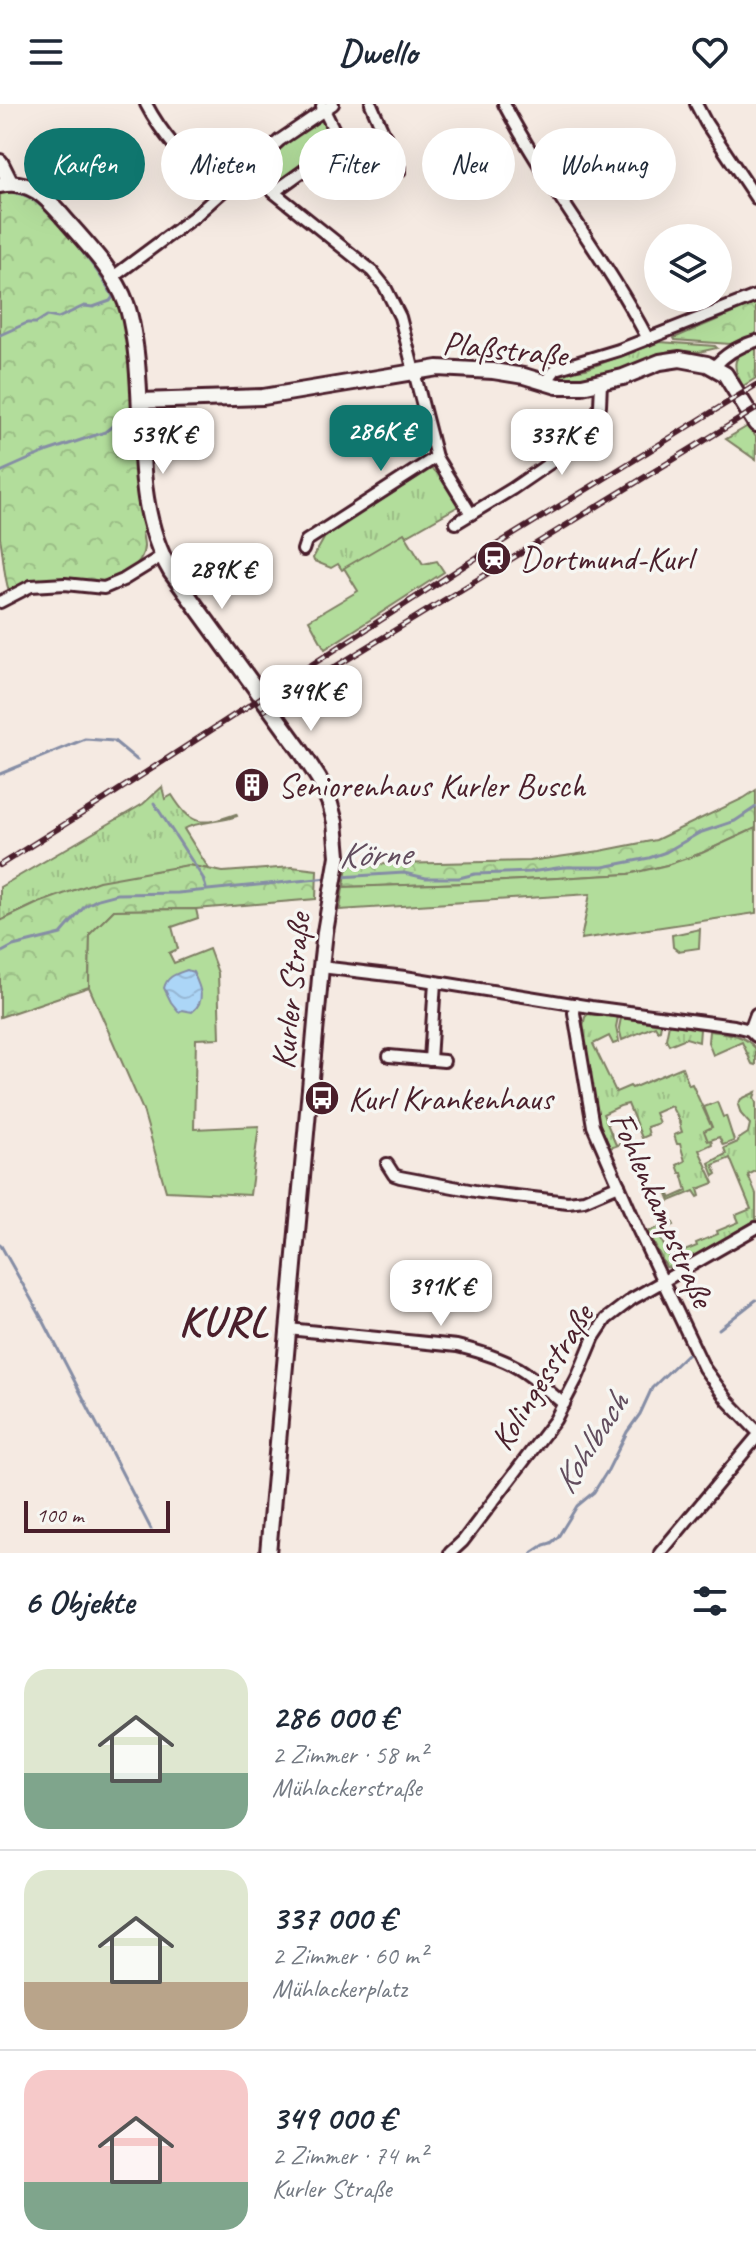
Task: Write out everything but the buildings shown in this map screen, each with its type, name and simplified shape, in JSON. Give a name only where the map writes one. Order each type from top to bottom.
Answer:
[{"type":"main road","name":"Kurler Straße","points":[[0,162],[5,183],[26,185],[44,197],[70,224],[113,277],[127,304],[140,378],[143,465],[149,520],[162,556],[319,779],[335,822],[337,865],[321,967],[268,1553]]},
{"type":"main road","name":"Plaßstraße","points":[[141,401],[263,397],[438,368],[519,375],[563,387],[601,383],[672,360],[700,362],[714,367]]},
{"type":"main road","points":[[714,367],[729,379],[756,424]]},
{"type":"street","points":[[146,104],[161,131]]},
{"type":"street","points":[[371,104],[382,128]]},
{"type":"street","points":[[504,104],[540,168],[605,264],[648,339]]},
{"type":"street","points":[[696,104],[756,198]]},
{"type":"street","points":[[283,138],[326,105],[339,140],[320,159],[283,186]]},
{"type":"street","points":[[283,199],[372,271],[385,287],[400,317],[436,457],[471,514]]},
{"type":"street","points":[[113,277],[212,200]]},
{"type":"street","points":[[546,382],[556,369],[648,339],[756,296]]},
{"type":"street","points":[[714,367],[737,347],[756,341]]},
{"type":"street","points":[[456,523],[577,447],[590,431],[602,399],[601,383]]},
{"type":"street","points":[[303,550],[306,541],[436,457]]},
{"type":"street","points":[[0,602],[31,586],[65,584],[104,588],[162,556]]},
{"type":"street","points":[[321,967],[734,1026],[753,1033],[756,1014]]},
{"type":"street","points":[[430,1060],[435,982]]},
{"type":"street","name":"Fohlenkampstraße","points":[[575,1004],[590,1118],[704,1368],[755,1438]]},
{"type":"street","points":[[389,1056],[444,1061]]},
{"type":"street","points":[[387,1164],[394,1175],[400,1177],[480,1192],[568,1202],[584,1200],[619,1185]]},
{"type":"street","name":"Kolingesstraße","points":[[450,1553],[463,1541],[555,1420],[594,1337],[606,1319],[632,1299],[756,1228]]},
{"type":"street","points":[[288,1329],[474,1350],[519,1368],[564,1404]]},
{"type":"street","points":[[660,1553],[755,1438]]},
{"type":"green space","points":[[324,109],[333,128],[300,128]]},
{"type":"green space","points":[[299,129],[299,172],[283,185],[283,141]]},
{"type":"green space","points":[[11,189],[21,192],[24,200],[36,200],[45,207],[109,283],[124,322],[132,377],[145,532],[142,533],[144,546],[140,560],[122,577],[107,583],[56,579],[9,591],[7,585],[0,538],[0,191]]},
{"type":"green space","points":[[756,303],[756,337],[730,344],[674,338]]},
{"type":"green space","points":[[660,342],[717,348],[699,352],[669,351],[604,375],[581,379],[557,378],[560,372],[586,369]]},
{"type":"green space","points":[[756,345],[756,378],[743,386],[736,372],[736,361],[742,352]]},
{"type":"green space","points":[[748,426],[756,437],[756,460],[726,439]]},
{"type":"green space","points":[[431,469],[440,474],[457,507],[342,570],[338,564],[331,568],[314,561],[326,535]]},
{"type":"green space","points":[[404,533],[423,564],[437,561],[444,572],[325,649],[309,620],[358,591],[344,568]]},
{"type":"green space","points":[[162,787],[165,799],[172,795],[191,818],[198,821],[213,821],[236,814],[231,818],[184,829],[209,869],[188,865],[36,904],[0,921],[0,887],[143,804]]},
{"type":"green space","points":[[756,790],[756,828],[702,853],[629,874],[344,887],[347,865],[530,861],[656,840]]},
{"type":"green space","points":[[756,828],[756,913],[581,939],[590,894],[340,910],[343,887],[629,874],[702,853]]},
{"type":"green space","points":[[188,865],[223,872],[292,867],[317,870],[316,899],[196,909],[114,910],[90,935],[89,987],[0,1017],[0,921],[99,881]]},
{"type":"green space","points":[[196,909],[198,918],[172,927],[178,949],[169,953],[174,963],[209,949],[218,973],[220,1038],[196,1039],[194,1129],[259,1126],[250,1195],[166,1191],[143,1110],[89,987],[90,934],[114,910]]},
{"type":"green space","points":[[700,929],[699,948],[678,951],[673,947],[672,935]]},
{"type":"green space","points":[[588,1014],[618,1017],[619,1042],[613,1044],[609,1036],[593,1044],[616,1092],[682,1067],[712,1128],[708,1140],[712,1144],[699,1150],[714,1183],[698,1189],[700,1196],[694,1191],[670,1201],[664,1187],[671,1198],[687,1191],[677,1165],[685,1161],[674,1135],[682,1132],[671,1106],[655,1113],[659,1123],[647,1127],[649,1135],[642,1138],[628,1104],[603,1114],[616,1145],[624,1143],[610,1148],[602,1130],[599,1131],[582,1031]]},
{"type":"green space","points":[[621,1018],[661,1024],[660,1030],[655,1026],[622,1040],[619,1028]]},
{"type":"green space","points":[[669,1024],[700,1029],[699,1042],[686,1038],[669,1045],[666,1039]]},
{"type":"green space","points":[[709,1031],[746,1040],[756,1049],[756,1065],[752,1064],[742,1042],[713,1055],[708,1042]]},
{"type":"green space","points":[[756,1092],[756,1171],[748,1175],[756,1194],[756,1220],[673,1268],[666,1267],[648,1232],[672,1221],[674,1225],[657,1232],[670,1257],[697,1246],[696,1243],[718,1234],[717,1231],[739,1222],[736,1215],[751,1209],[730,1158],[713,1165],[717,1174],[714,1176],[709,1163],[726,1154],[724,1148],[748,1133],[750,1124],[738,1105],[741,1099]]},
{"type":"green space","points":[[717,1102],[723,1117],[726,1116],[734,1141],[723,1145],[719,1137],[708,1141],[704,1131],[712,1127],[704,1107]]},
{"type":"water","points":[[187,970],[193,972],[201,998],[192,1012],[179,1012],[164,988],[170,978]]},
{"type":"waterway","points":[[0,335],[47,316],[58,318],[84,306],[93,307],[113,297],[89,260],[54,219],[31,198],[11,192]]},
{"type":"waterway","points":[[0,472],[45,452],[105,432],[115,424],[118,415]]},
{"type":"waterway","points":[[0,774],[85,739],[114,741],[137,760]]},
{"type":"waterway","points":[[154,803],[203,878],[206,888]]},
{"type":"waterway","name":"Körne","points":[[340,877],[404,873],[426,878],[459,878],[564,867],[603,867],[666,852],[699,833],[735,821],[756,807]]},
{"type":"waterway","name":"Körne","points":[[0,953],[13,946],[61,934],[85,906],[117,894],[178,893],[328,878]]},
{"type":"waterway","points":[[0,1244],[151,1529]]},
{"type":"waterway","name":"Kohlbach","points":[[719,1329],[756,1300]]},
{"type":"waterway","name":"Kohlbach","points":[[532,1553],[558,1537],[577,1506],[594,1492],[652,1388],[687,1354]]},
{"type":"railway","points":[[0,865],[493,547],[756,385]]},
{"type":"railway","points":[[263,711],[756,409]]},
{"type":"place","name":"Dortmund-Kurl","points":[[494,558]]},
{"type":"place","name":"Seniorenhaus Kurler Busch","points":[[252,785]]},
{"type":"place","name":"Kurl Krankenhaus","points":[[322,1098]]},
{"type":"district","name":"KURL","points":[[224,1320]]}]
